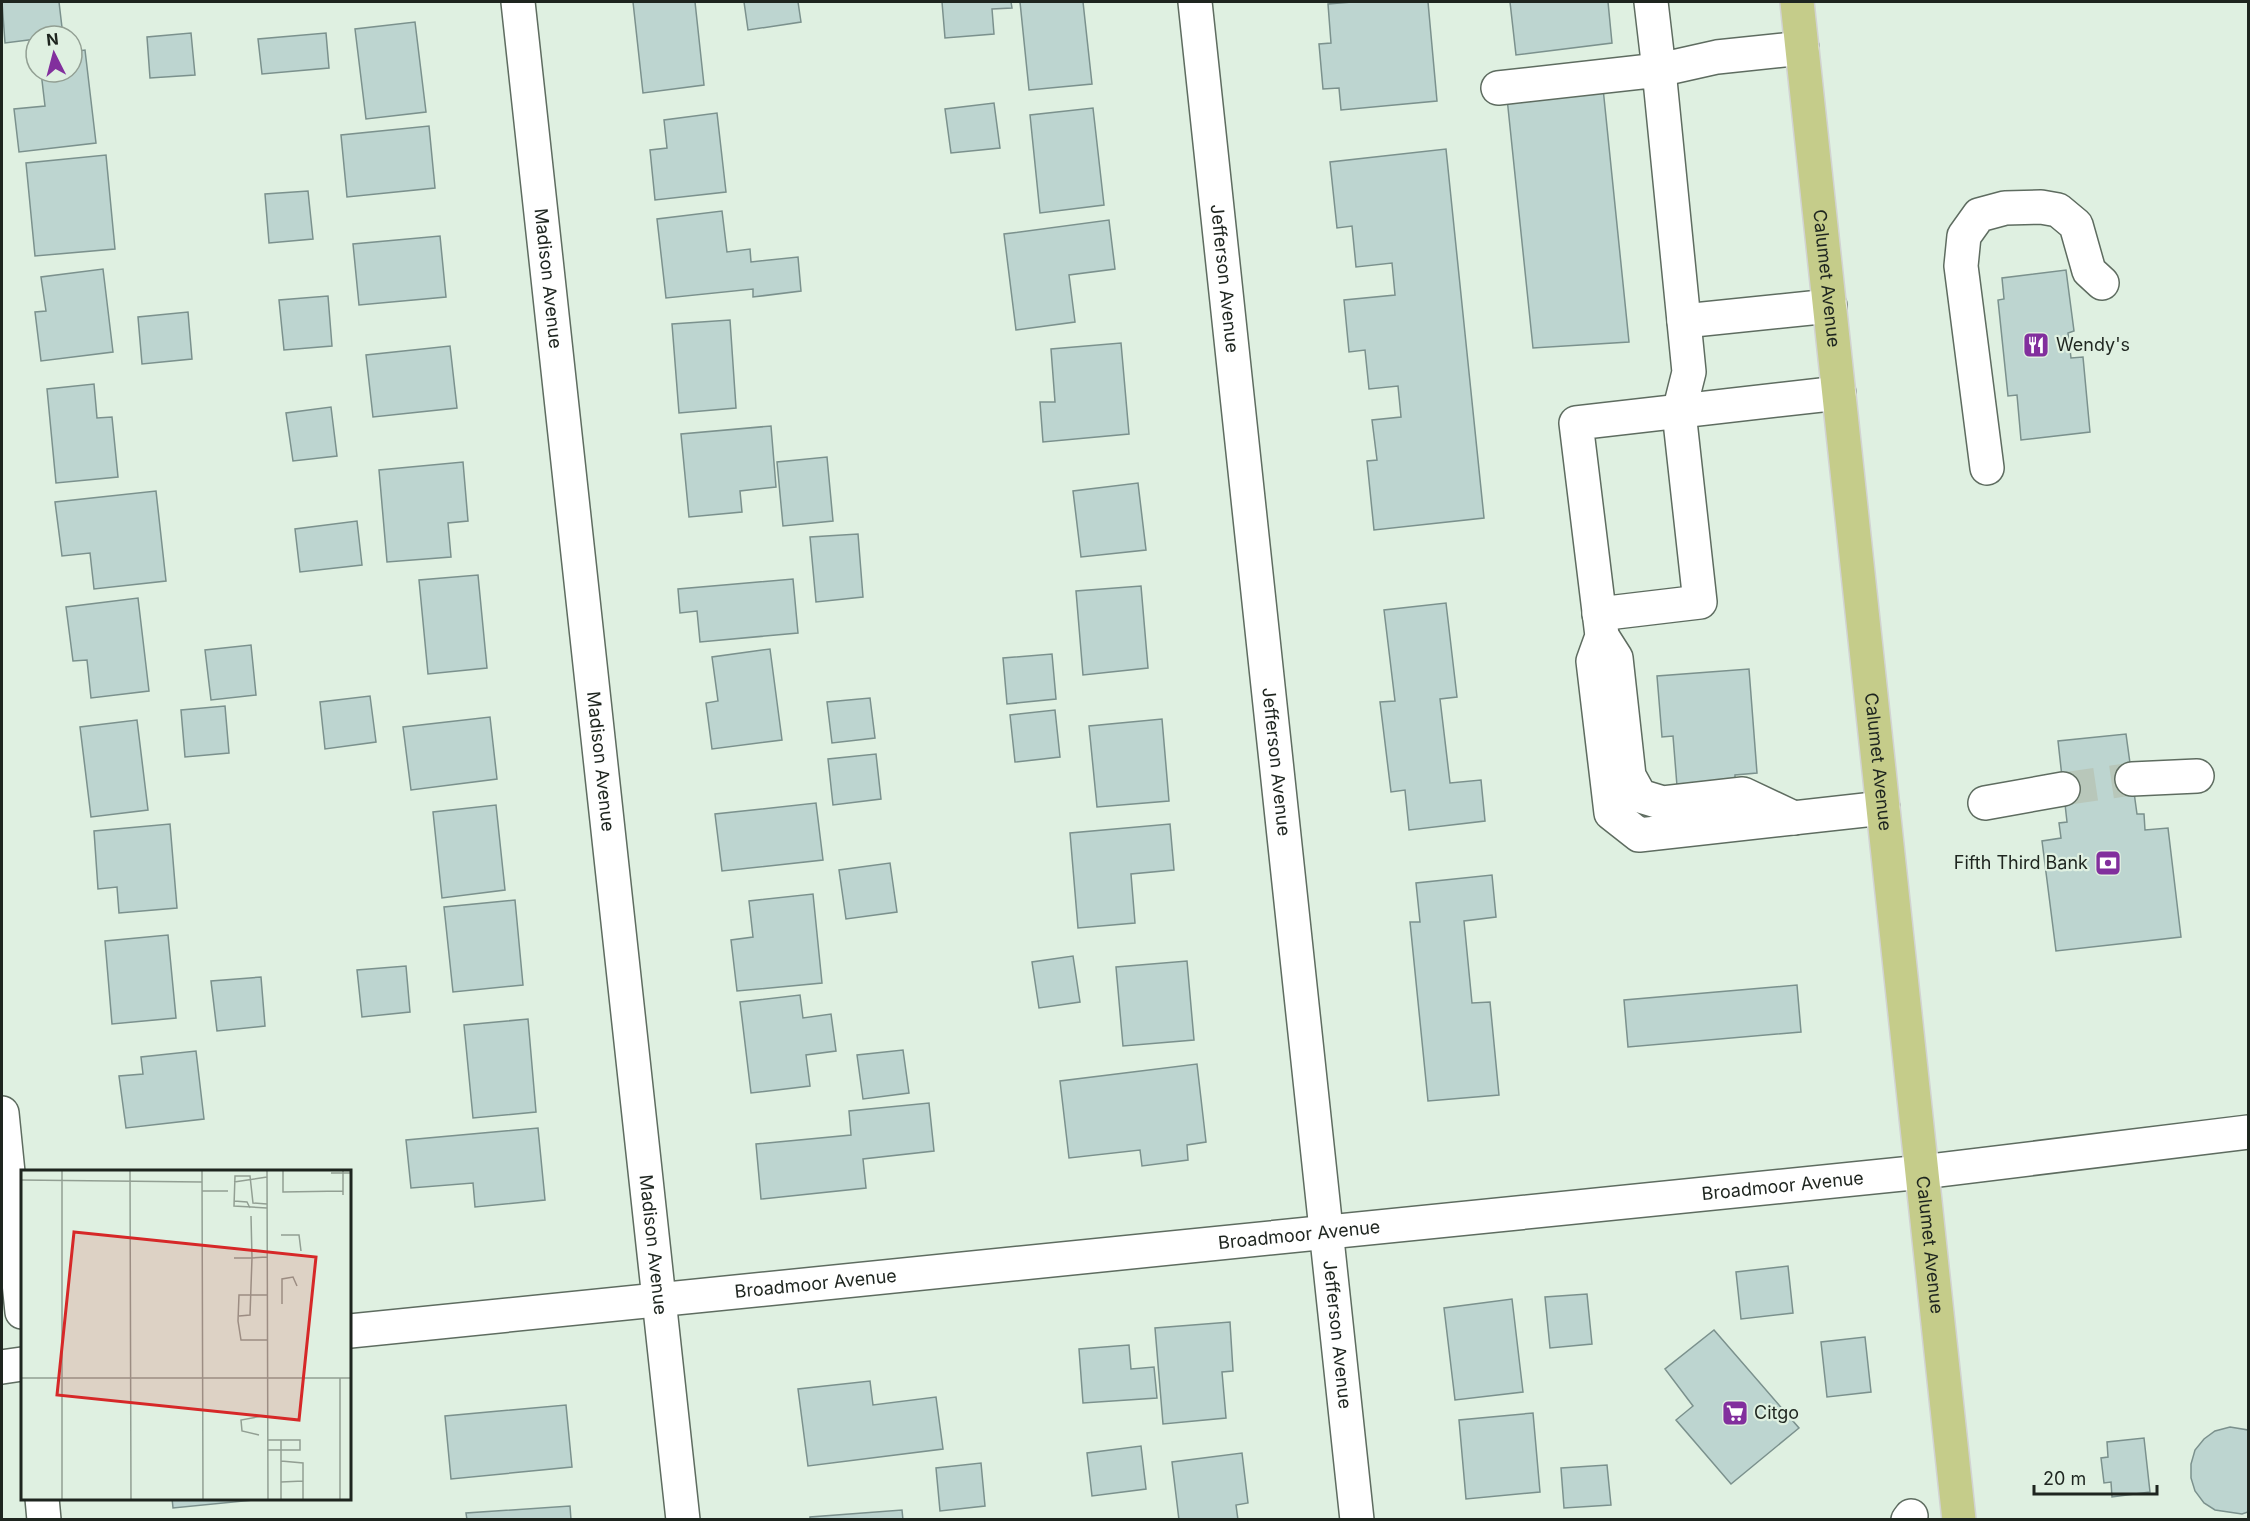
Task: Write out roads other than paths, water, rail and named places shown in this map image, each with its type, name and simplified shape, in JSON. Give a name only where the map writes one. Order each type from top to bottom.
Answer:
[{"type":"main road","name":"Calumet Avenue","points":[[1797,2],[1959,1520]]},
{"type":"street","name":"Madison Avenue","points":[[518,2],[683,1520]]},
{"type":"street","name":"Jefferson Avenue","points":[[1195,2],[1357,1520]]},
{"type":"street","points":[[1600,625],[1700,602],[1679,412],[1689,372],[1651,2]]},
{"type":"street","points":[[1498,88],[1659,70],[1717,57],[1802,48]]},
{"type":"street","points":[[1987,468],[1961,266],[1964,236],[1979,215],[2005,208],[2041,207],[2058,210],[2076,225],[2089,271],[2102,283]]},
{"type":"street","points":[[1684,321],[1830,306]]},
{"type":"street","points":[[1839,393],[1576,423],[1600,625],[1616,658],[1629,776],[1640,796],[1663,803],[1743,794],[1794,818],[1883,808]]},
{"type":"street","points":[[2132,779],[2197,776]]},
{"type":"street","points":[[1985,803],[2063,789]]},
{"type":"street","points":[[2,1113],[21,1302]]},
{"type":"street","name":"Broadmoor Avenue","points":[[351,1331],[1922,1172],[2248,1132]]},
{"type":"street","points":[[2,1366],[21,1364]]},
{"type":"street","points":[[42,1500],[44,1520]]},
{"type":"tunnel","points":[[2063,789],[2132,779]]},
{"type":"place","name":"Wendy's","points":[[2036,345]]},
{"type":"place","name":"Fifth Third Bank","points":[[2108,863]]},
{"type":"place","name":"Citgo","points":[[1735,1413]]}]
